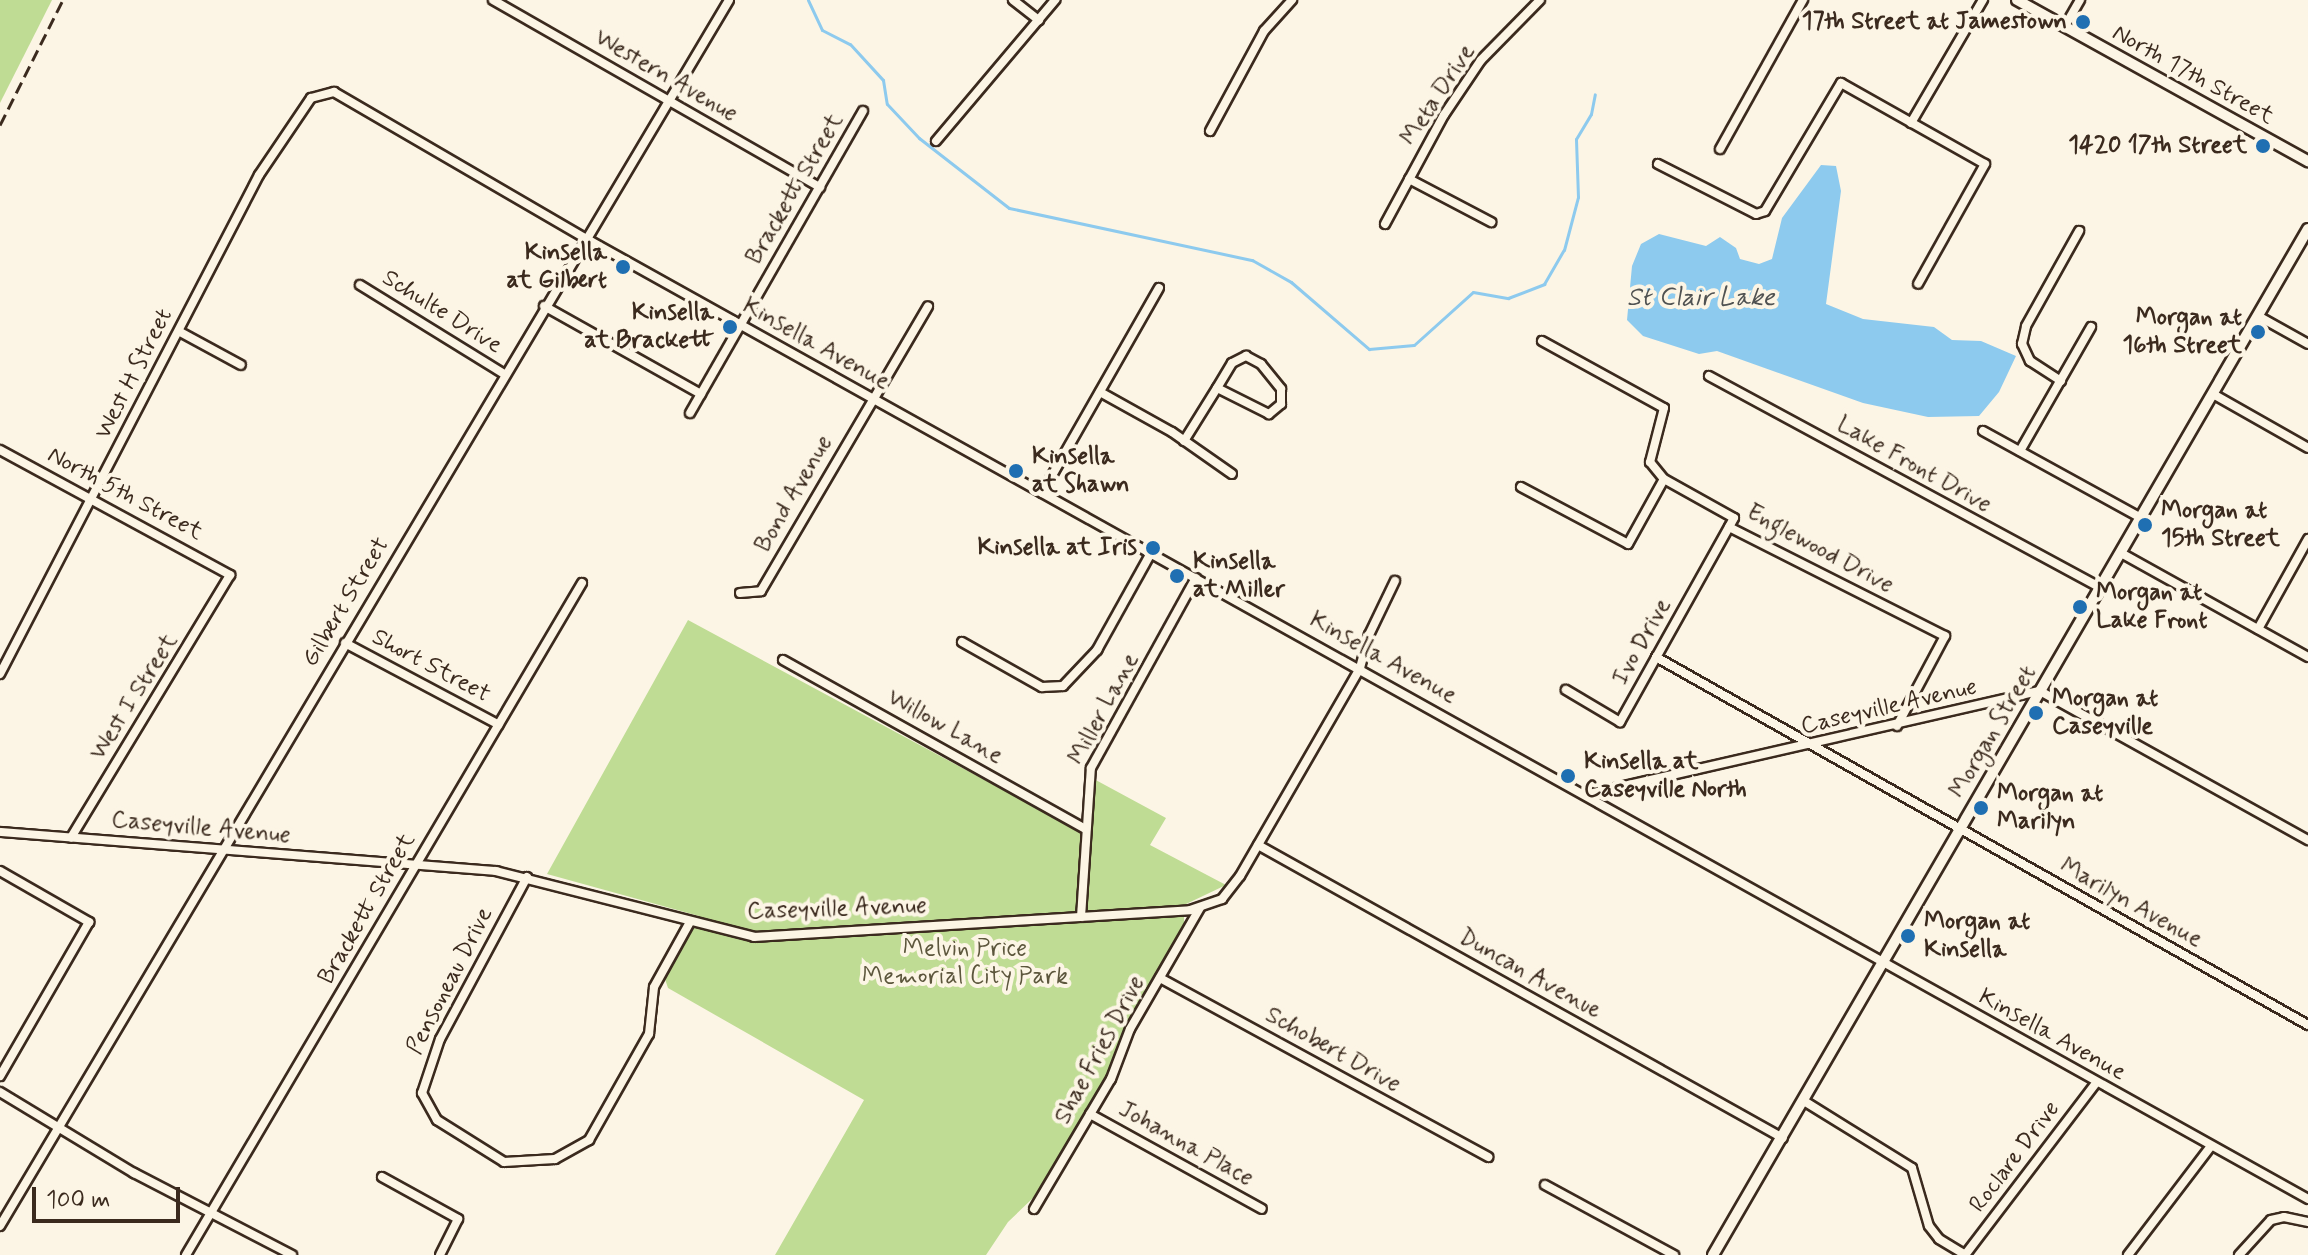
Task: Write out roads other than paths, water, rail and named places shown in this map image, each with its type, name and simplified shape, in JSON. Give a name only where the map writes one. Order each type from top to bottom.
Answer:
[{"type":"street","name":"Western Avenue","points":[[493,0],[820,187]]},
{"type":"street","name":"Gilbert Street","points":[[0,1226],[544,306],[729,0]]},
{"type":"street","points":[[1013,0],[1039,20]]},
{"type":"street","points":[[936,141],[1055,0]]},
{"type":"street","points":[[1210,131],[1264,31],[1292,0]]},
{"type":"street","points":[[1720,149],[1803,0]]},
{"type":"street","points":[[1911,123],[1983,0]]},
{"type":"street","name":"North 17th Street","points":[[2017,0],[2308,161]]},
{"type":"street","points":[[2065,26],[2080,0]]},
{"type":"street","name":"Meta Drive","points":[[1385,224],[1481,60],[1536,1]]},
{"type":"street","points":[[1658,164],[1756,214],[1765,211],[1788,164],[1841,83],[1985,164],[1918,284]]},
{"type":"street","name":"Kinsella Avenue","points":[[311,98],[334,92],[353,100],[585,238],[1589,795],[2096,1083],[2308,1199]]},
{"type":"street","name":"West H Street","points":[[0,674],[259,175],[311,98]]},
{"type":"street","name":"Brackett Street","points":[[690,413],[863,111]]},
{"type":"street","points":[[1409,179],[1491,222]]},
{"type":"street","name":"Morgan Street","points":[[1713,1255],[2308,229]]},
{"type":"street","points":[[2061,381],[2030,361],[2022,344],[2026,326],[2079,231]]},
{"type":"street","name":"Schulte Drive","points":[[360,285],[504,374]]},
{"type":"street","points":[[1042,493],[1159,288]]},
{"type":"street","points":[[544,306],[701,394]]},
{"type":"street","points":[[873,398],[928,306]]},
{"type":"street","points":[[2258,316],[2308,344]]},
{"type":"street","points":[[2020,451],[2091,327]]},
{"type":"street","points":[[180,332],[241,365]]},
{"type":"street","points":[[1521,487],[1628,544],[1664,479],[1650,462],[1664,408],[1542,341]]},
{"type":"street","points":[[1184,441],[1232,363],[1246,356],[1279,385],[1281,404],[1269,414],[1217,388]]},
{"type":"street","name":"Lake Front Drive","points":[[1709,376],[2101,588]]},
{"type":"street","points":[[1100,392],[1184,441],[1232,474]]},
{"type":"street","points":[[2213,394],[2308,448]]},
{"type":"street","name":"Bond Avenue","points":[[740,593],[761,591],[873,398]]},
{"type":"street","points":[[1983,431],[2141,518]]},
{"type":"street","name":"North 5th Street","points":[[0,450],[230,575]]},
{"type":"street","name":"Englewood Drive","points":[[1664,479],[1734,518],[1729,527],[1945,636],[1897,726]]},
{"type":"street","name":"Ivo Drive","points":[[1566,690],[1620,722],[1729,527]]},
{"type":"street","points":[[2258,629],[2308,539]]},
{"type":"street","points":[[962,642],[1042,687],[1063,686],[1097,650],[1151,553]]},
{"type":"street","points":[[2121,553],[2308,657]]},
{"type":"street","name":"West I Street","points":[[71,838],[230,575]]},
{"type":"street","name":"Miller Lane","points":[[1081,917],[1091,768],[1196,578]]},
{"type":"street","name":"Caseyville Avenue","points":[[0,832],[527,877],[690,922],[768,937],[1200,908],[1231,890],[1258,845],[1360,668],[1369,635],[1395,581]]},
{"type":"street","name":"Brackett Street","points":[[186,1255],[582,583]]},
{"type":"street","name":"Short Street","points":[[345,643],[499,725]]},
{"type":"street","name":"Marilyn Avenue","points":[[1656,657],[1808,746],[2308,1025]]},
{"type":"street","name":"Willow Lane","points":[[783,660],[1086,829]]},
{"type":"street","points":[[2040,691],[2308,840]]},
{"type":"street","name":"Caseyville Avenue","points":[[1589,795],[2040,691]]},
{"type":"street","name":"Duncan Avenue","points":[[1258,845],[1783,1138]]},
{"type":"street","points":[[0,871],[89,922],[0,1076]]},
{"type":"street","name":"Pensoneau Drive","points":[[527,877],[440,1039],[422,1093],[437,1120],[504,1162],[555,1159],[589,1140],[649,1034],[654,987],[690,922]]},
{"type":"street","name":"Shae Fries Drive","points":[[1034,1209],[1090,1114],[1200,908]]},
{"type":"street","name":"Schobert Drive","points":[[1160,978],[1488,1157]]},
{"type":"street","name":"Roclare Drive","points":[[1966,1255],[2096,1083]]},
{"type":"street","points":[[0,1092],[57,1129],[292,1255]]},
{"type":"street","points":[[1804,1101],[1912,1168],[1929,1226],[1939,1239],[1966,1255]]},
{"type":"street","name":"Johanna Place","points":[[1090,1114],[1262,1209]]},
{"type":"street","points":[[2128,1255],[2211,1146]]},
{"type":"street","points":[[382,1177],[458,1219],[440,1255]]},
{"type":"street","points":[[1545,1185],[1674,1255]]},
{"type":"street","points":[[2239,1255],[2271,1220],[2308,1222]]},
{"type":"water","name":"St Clair Lake","points":[[1821,165],[1836,166],[1841,191],[1826,304],[1863,319],[1934,327],[1952,340],[1981,341],[2016,356],[1999,392],[1979,416],[1928,417],[1863,403],[1717,351],[1699,354],[1643,336],[1627,320],[1632,266],[1641,244],[1659,234],[1706,246],[1720,237],[1736,248],[1740,259],[1759,264],[1772,259],[1782,218]]},
{"type":"waterway","points":[[808,0],[822,30],[850,44],[883,80],[887,104],[919,138],[1009,208],[1252,260],[1291,282],[1369,349],[1414,345],[1473,292],[1508,298],[1544,284],[1564,250],[1578,197],[1576,139],[1591,114],[1595,94]]},
{"type":"railway","points":[[0,125],[63,0]]},
{"type":"place","name":"17th Street at Jamestown","points":[[2083,22]]},
{"type":"place","name":"1420 17th Street","points":[[2263,146]]},
{"type":"place","name":"Kinsella at Gilbert","points":[[623,267]]},
{"type":"place","name":"Kinsella at Brackett","points":[[730,327]]},
{"type":"place","name":"Morgan at 16th Street","points":[[2258,332]]},
{"type":"place","name":"Kinsella at Shawn","points":[[1016,471]]},
{"type":"place","name":"Morgan at 15th Street","points":[[2145,525]]},
{"type":"place","name":"Kinsella at Iris","points":[[1153,548]]},
{"type":"place","name":"Kinsella at Miller","points":[[1177,576]]},
{"type":"place","name":"Morgan at Lake Front","points":[[2080,607]]},
{"type":"place","name":"Morgan at Caseyville","points":[[2036,713]]},
{"type":"place","name":"Kinsella at Caseyville North","points":[[1568,776]]},
{"type":"place","name":"Morgan at Marilyn","points":[[1981,808]]},
{"type":"place","name":"Morgan at Kinsella","points":[[1908,936]]},
{"type":"park label","name":"Melvin Price Memorial City Park","points":[[965,963]]}]
